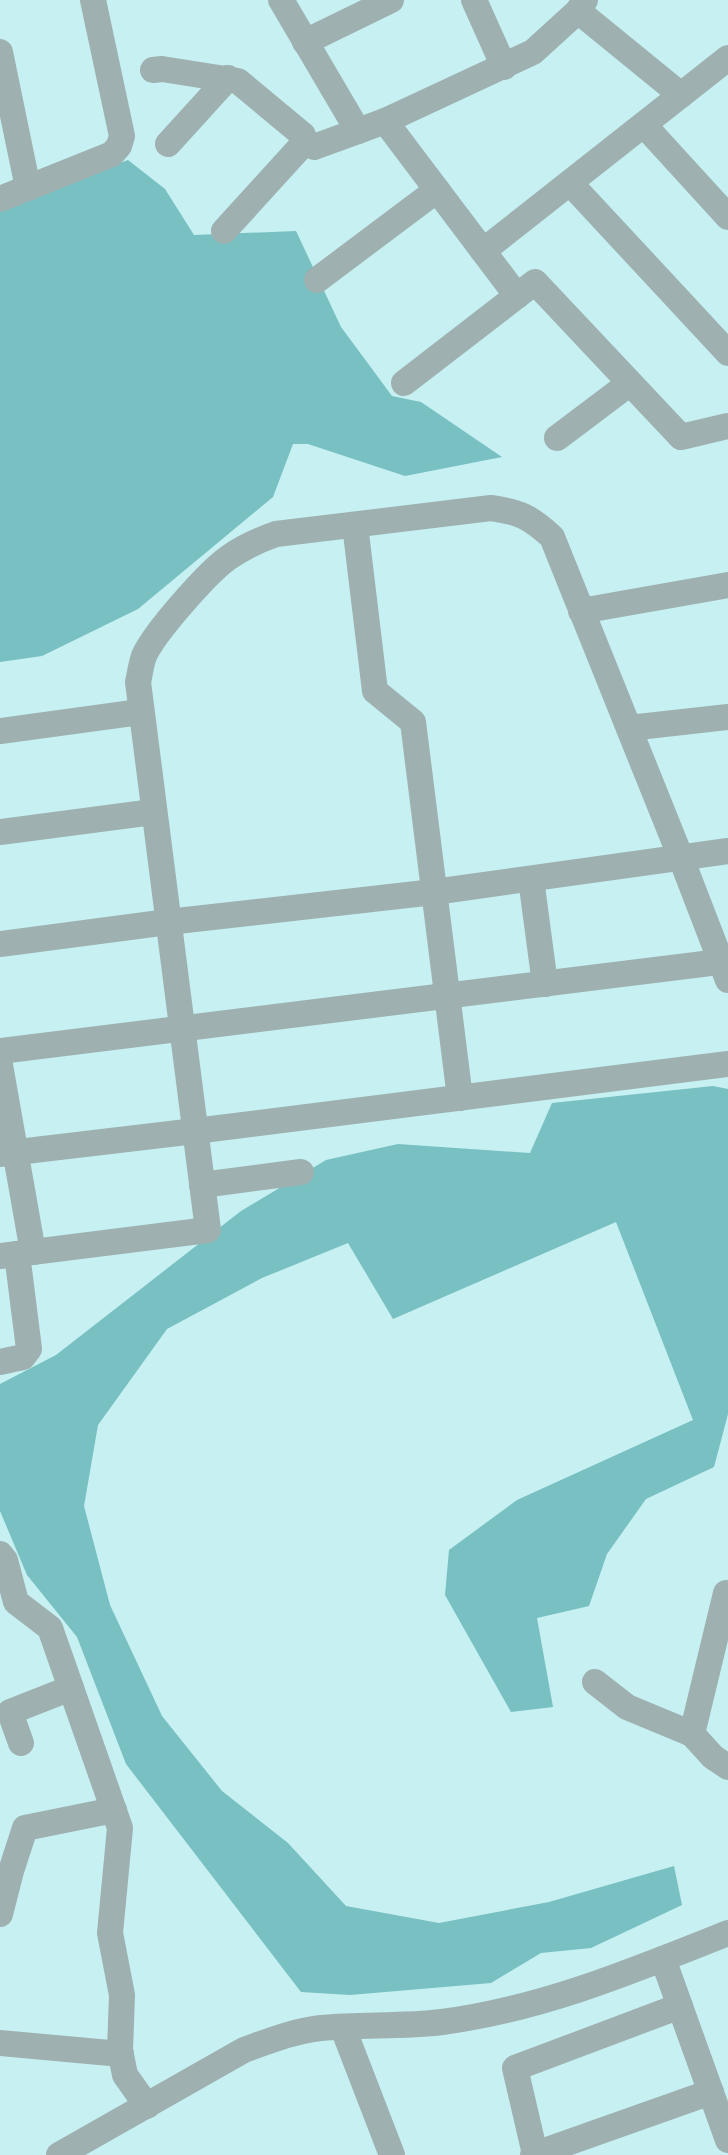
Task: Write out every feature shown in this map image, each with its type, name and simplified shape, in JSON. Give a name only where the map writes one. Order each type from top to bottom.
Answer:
[{"type":"street","points":[[0,199],[112,154],[119,146],[122,136],[93,0]]},
{"type":"street","points":[[281,0],[358,131]]},
{"type":"street","points":[[305,42],[391,0]]},
{"type":"street","points":[[474,0],[504,67]]},
{"type":"street","points":[[153,70],[162,69],[228,78],[238,82],[302,135],[305,142],[314,147],[386,121],[533,52],[582,6],[681,96]]},
{"type":"street","points":[[0,52],[28,188]]},
{"type":"street","points":[[483,251],[728,58]]},
{"type":"street","points":[[168,144],[228,78]]},
{"type":"street","points":[[386,121],[517,296]]},
{"type":"street","points":[[644,125],[728,217]]},
{"type":"street","points":[[224,231],[305,142]]},
{"type":"street","points":[[570,183],[728,353]]},
{"type":"street","points":[[317,280],[437,190]]},
{"type":"street","points":[[404,383],[535,282],[681,436],[728,426]]},
{"type":"street","points":[[557,438],[630,383]]},
{"type":"street","points":[[0,1052],[182,1029],[545,984],[726,968],[552,537],[532,520],[511,511],[491,508],[276,534],[252,543],[228,558],[210,575],[156,636],[144,657],[138,682],[140,712],[168,922],[182,1029],[195,1132],[208,1230],[17,1254]]},
{"type":"street","points":[[354,525],[375,691],[413,722],[460,1098]]},
{"type":"street","points":[[581,611],[728,585]]},
{"type":"street","points":[[0,731],[140,712]]},
{"type":"street","points":[[629,728],[728,717]]},
{"type":"street","points":[[0,832],[153,812]]},
{"type":"street","points":[[0,944],[168,922],[434,892],[728,852]]},
{"type":"street","points":[[531,878],[545,984]]},
{"type":"street","points":[[8,1153],[195,1132],[728,1064]]},
{"type":"street","points":[[0,1065],[17,1254],[29,1349],[23,1357],[0,1362]]},
{"type":"street","points":[[202,1185],[301,1172]]},
{"type":"street","points":[[0,1554],[5,1560],[8,1608],[50,1628],[120,1828],[110,1932],[122,1995],[121,2054],[125,2075],[147,2106]]},
{"type":"street","points":[[692,1734],[726,1593],[728,1593]]},
{"type":"street","points":[[595,1682],[626,1707],[692,1734],[713,1757],[728,1767]]},
{"type":"street","points":[[21,1743],[10,1712],[71,1688]]},
{"type":"street","points":[[0,1914],[25,1828],[114,1810]]},
{"type":"street","points":[[59,2155],[244,2050],[293,2033],[321,2028],[441,2022],[490,2014],[554,1999],[728,1933]]},
{"type":"street","points":[[663,1959],[728,2140]]},
{"type":"street","points":[[680,2006],[516,2068],[534,2155],[711,2092]]},
{"type":"street","points":[[343,2028],[392,2155]]},
{"type":"street","points":[[0,2043],[121,2054]]},
{"type":"shaded area","points":[[128,160],[165,189],[194,235],[296,231],[341,327],[392,396],[421,402],[502,457],[405,476],[308,444],[293,444],[273,497],[138,609],[42,656],[0,662],[0,208]]},
{"type":"shaded area","points":[[713,1086],[728,1089],[728,1414],[714,1467],[646,1499],[607,1554],[589,1606],[537,1618],[553,1707],[511,1712],[445,1595],[449,1550],[517,1500],[693,1420],[616,1222],[393,1319],[348,1243],[262,1278],[167,1329],[98,1425],[84,1506],[110,1605],[162,1716],[222,1791],[288,1843],[346,1906],[439,1923],[549,1902],[674,1866],[682,1905],[591,1948],[541,1953],[491,1983],[350,1995],[301,1992],[126,1764],[77,1637],[27,1575],[0,1511],[0,1384],[56,1355],[241,1211],[326,1160],[398,1144],[530,1153],[552,1103]]}]
